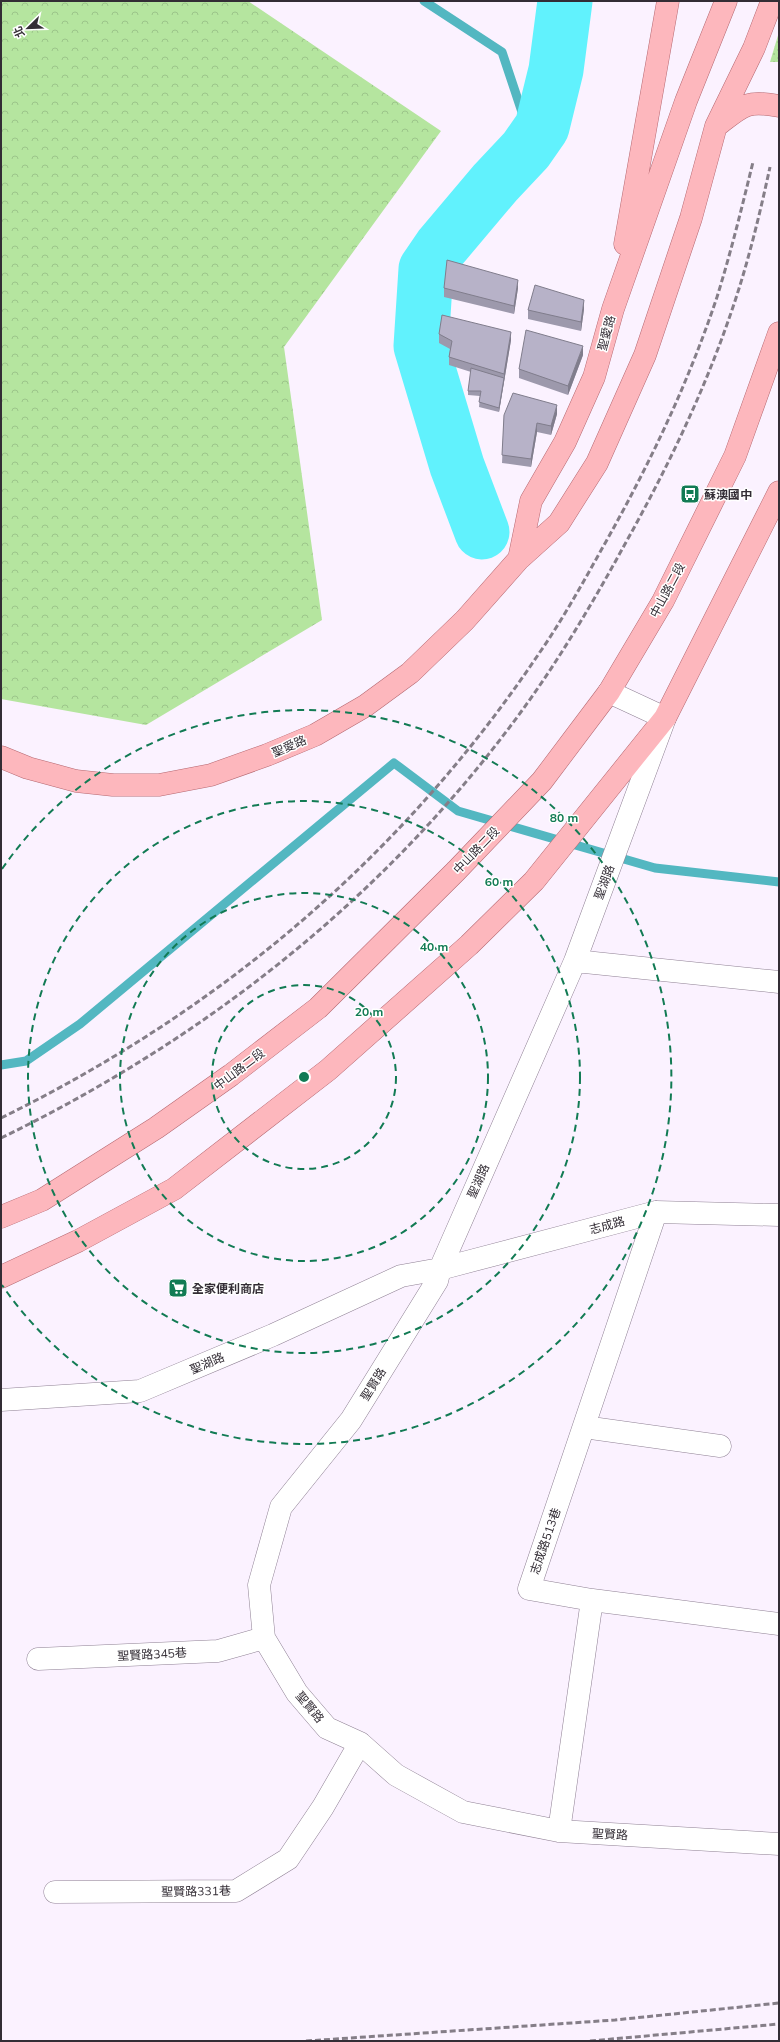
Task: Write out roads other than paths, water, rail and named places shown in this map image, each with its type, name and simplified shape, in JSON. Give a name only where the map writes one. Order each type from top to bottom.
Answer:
[{"type":"main road","points":[[613,309],[668,1]]},
{"type":"main road","name":"聖愛路","points":[[519,559],[531,501],[565,442],[594,378],[613,309],[686,101],[726,1]]},
{"type":"main road","name":"聖愛路","points":[[1,757],[28,768],[76,782],[113,785],[159,785],[211,775],[268,755],[315,735],[347,717],[365,706],[410,673],[465,620],[519,559],[559,523],[597,463],[645,355],[691,218],[716,126],[754,48],[772,1]]},
{"type":"main road","points":[[716,126],[741,106],[758,102],[779,106]]},
{"type":"main road","name":"中山路二段","points":[[1,1217],[42,1200],[156,1128],[231,1075],[318,1008],[456,871],[542,781],[610,692],[663,601],[735,456],[779,333]]},
{"type":"main road","points":[[1,1277],[78,1240],[174,1189],[328,1070],[469,946],[534,881],[665,718],[779,492]]},
{"type":"street","points":[[610,692],[665,718]]},
{"type":"street","name":"聖湖路","points":[[1,1400],[140,1391],[273,1335],[401,1276],[440,1269],[575,961],[665,718]]},
{"type":"street","points":[[575,961],[779,982]]},
{"type":"street","name":"志成路","points":[[440,1269],[656,1212],[779,1215]]},
{"type":"street","name":"志成路513巷","points":[[592,1600],[530,1589],[656,1212]]},
{"type":"street","name":"聖賢路","points":[[440,1269],[437,1281],[351,1420],[281,1507],[259,1585],[264,1638],[297,1693],[327,1728],[360,1744],[396,1775],[463,1812],[559,1831],[779,1844]]},
{"type":"street","points":[[584,1427],[720,1446]]},
{"type":"street","points":[[559,1831],[592,1600],[779,1624]]},
{"type":"street","name":"聖賢路345巷","points":[[38,1659],[218,1650],[264,1638]]},
{"type":"street","name":"聖賢路331巷","points":[[54,1892],[236,1891],[288,1859],[323,1807],[360,1744]]},
{"type":"waterway","points":[[424,1],[502,52],[524,118],[526,150]]},
{"type":"waterway","points":[[482,532],[457,466],[421,346],[426,269],[441,247],[495,183],[526,150],[542,127],[556,70],[565,1]]},
{"type":"waterway","points":[[1,1065],[26,1061],[80,1024],[394,763],[458,811],[655,868],[779,882]]},
{"type":"railway","points":[[1,1118],[82,1075],[159,1028],[232,977],[302,921],[367,861],[429,796],[487,726],[540,652],[567,610],[624,509],[654,450],[682,390],[717,297],[732,246],[753,162]]},
{"type":"railway","points":[[1,1138],[75,1100],[146,1058],[215,1012],[281,962],[344,908],[404,851],[460,789],[512,724],[558,658],[599,590],[641,515],[699,397],[723,335],[745,270],[770,167]]},
{"type":"railway","points":[[306,2041],[615,2020],[779,2003]]},
{"type":"railway","points":[[590,2041],[779,2024]]},
{"type":"place","name":"蘇澳國中","points":[[690,494]]},
{"type":"place","name":"全家便利商店","points":[[178,1288]]}]
